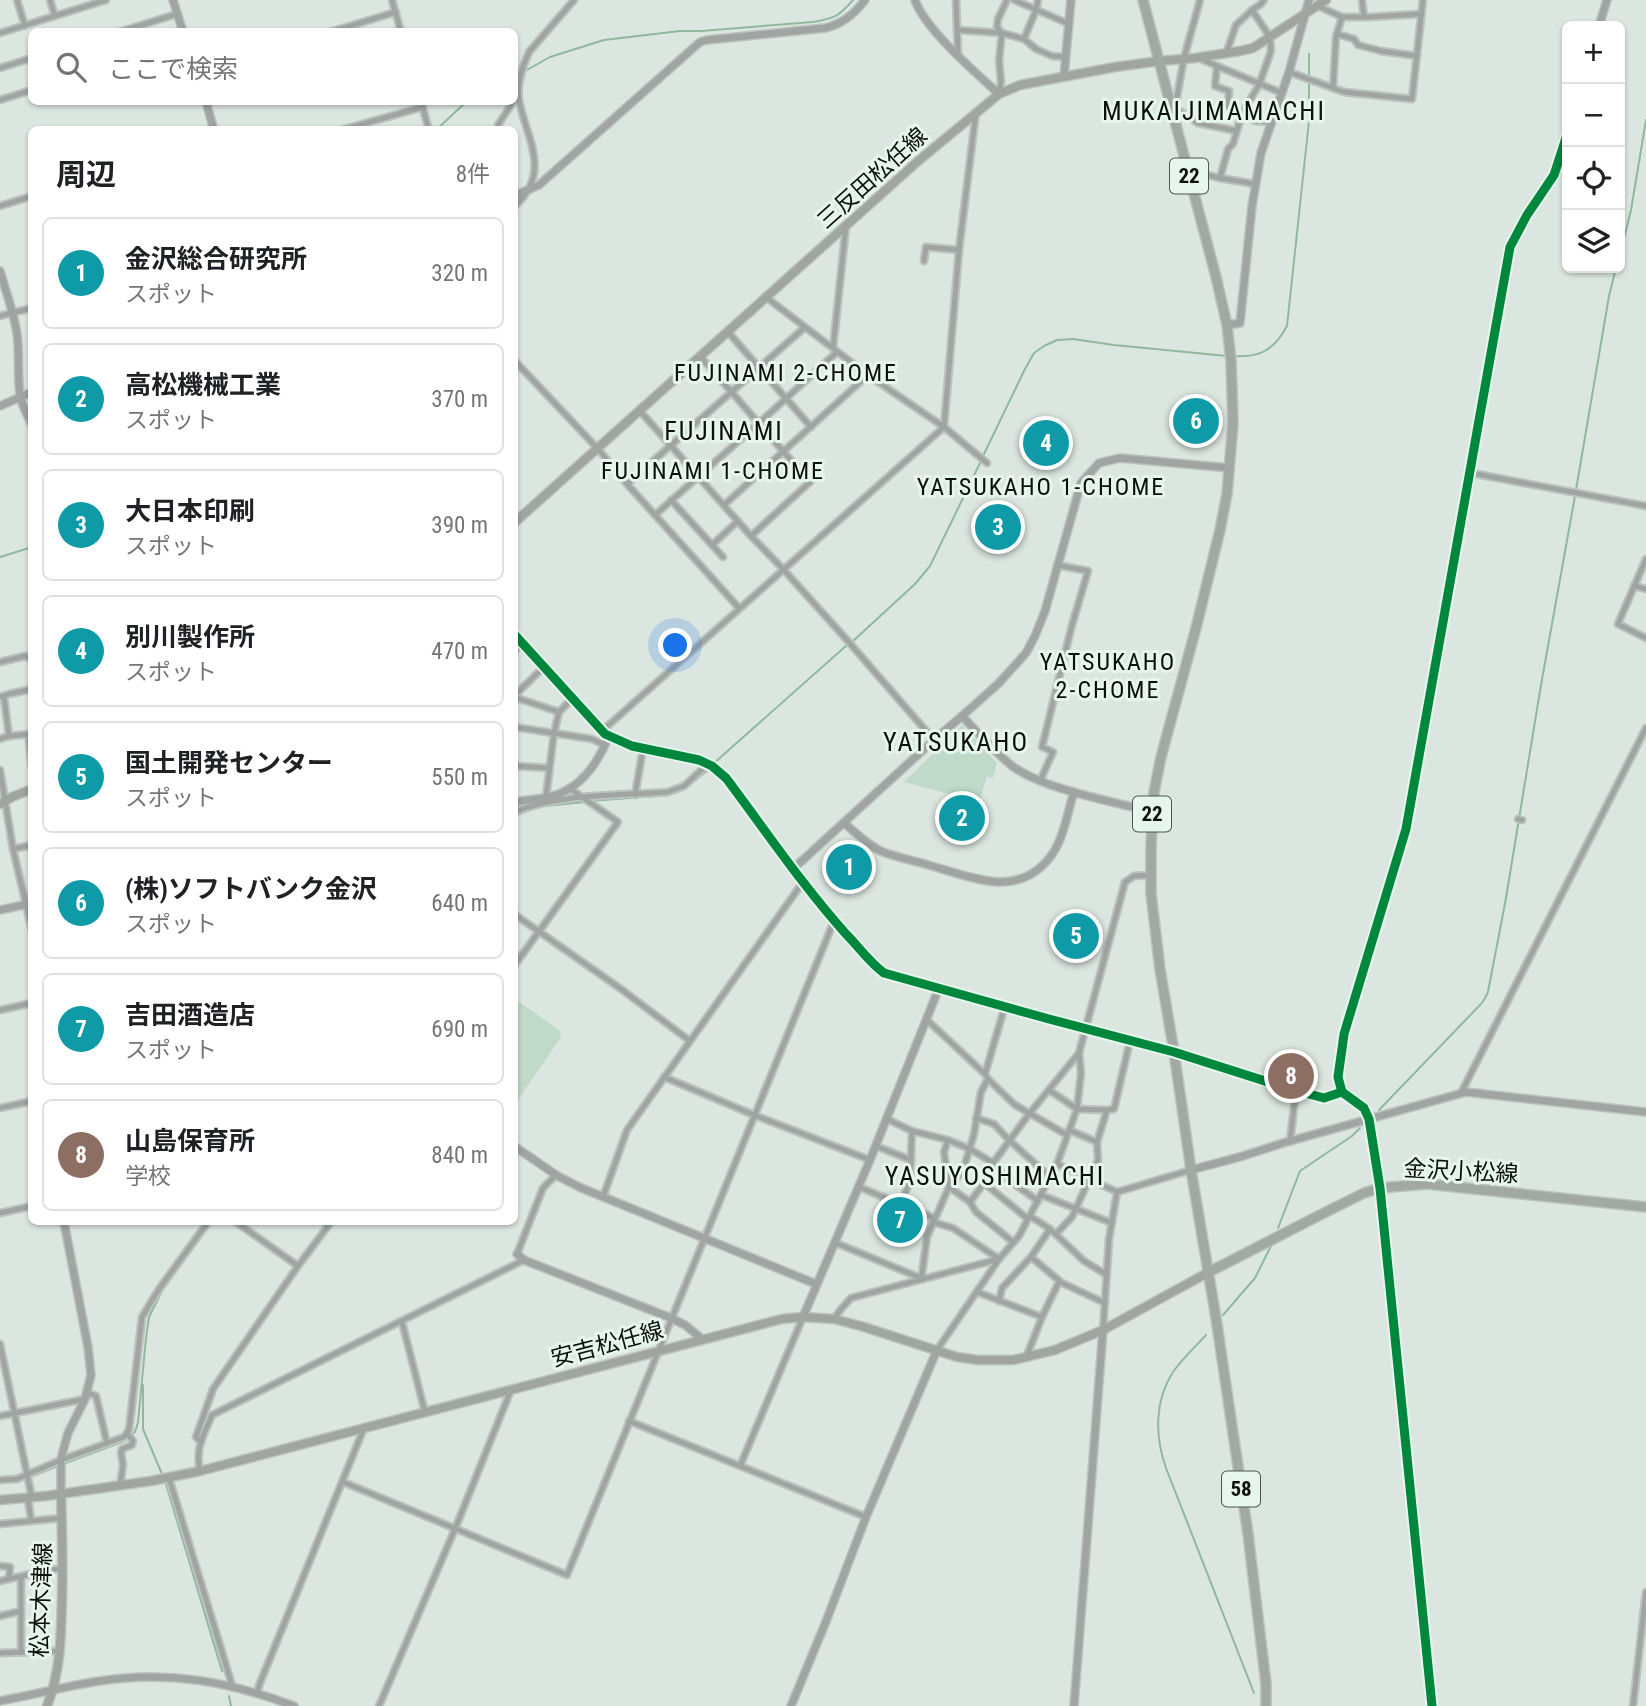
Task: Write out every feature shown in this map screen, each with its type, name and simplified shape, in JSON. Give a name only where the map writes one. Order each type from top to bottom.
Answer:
[{"type":"main road","name":"22","points":[[1143,0],[1173,107],[1227,325],[1230,357],[1233,424],[1230,468],[1220,530],[1161,757],[1152,812],[1151,875],[1160,969],[1209,1272]]},
{"type":"main road","name":"三反田松任線","points":[[518,519],[917,162],[999,94],[1020,85],[1064,76],[1253,48],[1326,0]]},
{"type":"main road","points":[[3,803],[28,791]]},
{"type":"main road","name":"金沢小松線","points":[[1209,1272],[1347,1201],[1380,1188],[1426,1184],[1646,1207]]},
{"type":"main road","name":"安吉松任線","points":[[0,1500],[120,1486],[200,1471],[782,1319],[834,1319],[957,1357],[1003,1361],[1026,1358],[1055,1350],[1103,1330],[1209,1272]]},
{"type":"main road","name":"58","points":[[1209,1272],[1248,1534],[1266,1684],[1266,1706]]},
{"type":"main road","name":"松本木津線","points":[[47,1706],[58,1670],[60,1651],[61,1494]]},
{"type":"street","points":[[17,0],[25,26]]},
{"type":"street","points":[[50,0],[55,16]]},
{"type":"street","points":[[75,0],[77,9]]},
{"type":"street","points":[[0,33],[106,0]]},
{"type":"street","points":[[173,0],[182,28]]},
{"type":"street","points":[[392,0],[400,28]]},
{"type":"street","points":[[518,88],[529,52],[574,0]]},
{"type":"street","points":[[518,195],[547,178],[700,43],[707,40],[835,26],[854,13],[865,0]]},
{"type":"street","points":[[915,0],[925,20],[999,94]]},
{"type":"street","points":[[956,0],[958,54]]},
{"type":"street","points":[[999,94],[1002,33],[997,27],[1007,0]]},
{"type":"street","points":[[1014,0],[1069,23]]},
{"type":"street","points":[[1024,39],[1038,0]]},
{"type":"street","points":[[1064,76],[1071,0]]},
{"type":"street","points":[[1200,0],[1173,107],[1198,123],[1237,131]]},
{"type":"street","points":[[1226,54],[1236,25],[1264,0]]},
{"type":"street","points":[[1227,325],[1240,323],[1255,184],[1261,153],[1289,72],[1309,0]]},
{"type":"street","points":[[1362,0],[1364,17]]},
{"type":"street","points":[[1289,72],[1344,92],[1412,99],[1423,0]]},
{"type":"street","points":[[1601,21],[1607,0]]},
{"type":"street","points":[[1318,6],[1342,17],[1421,14]]},
{"type":"street","points":[[1220,178],[1242,113],[1259,85],[1271,51],[1270,37],[1252,10]]},
{"type":"street","points":[[343,28],[396,12]]},
{"type":"street","points":[[132,28],[177,14]]},
{"type":"street","points":[[1332,88],[1337,34],[1342,17]]},
{"type":"street","points":[[957,30],[1002,33],[1024,39],[1036,49],[1052,56],[1065,57]]},
{"type":"street","points":[[1337,34],[1354,39],[1358,45],[1417,56]]},
{"type":"street","points":[[1199,58],[1282,93]]},
{"type":"street","points":[[0,68],[28,59]]},
{"type":"street","points":[[1217,66],[1215,86],[1229,91],[1228,106],[1255,121],[1271,122]]},
{"type":"street","points":[[0,100],[28,91]]},
{"type":"street","points":[[207,105],[213,126]]},
{"type":"street","points":[[353,126],[419,105]]},
{"type":"street","points":[[422,105],[428,126]]},
{"type":"street","points":[[498,126],[511,105]]},
{"type":"street","points":[[517,105],[532,143],[535,162],[531,183],[518,204]]},
{"type":"street","points":[[518,801],[559,794],[587,773],[605,745],[606,733],[739,608],[944,427],[959,250],[976,113]]},
{"type":"street","points":[[1432,1706],[1380,1188],[1364,1108],[1342,1092],[1338,1077],[1344,1034],[1406,829],[1510,247],[1527,215],[1554,175],[1563,147]]},
{"type":"street","points":[[1187,170],[1255,184]]},
{"type":"street","points":[[0,206],[28,197]]},
{"type":"street","points":[[655,515],[759,423],[835,350],[846,226]]},
{"type":"street","points":[[924,261],[926,247],[959,250]]},
{"type":"street","points":[[0,271],[13,313],[19,355],[20,397],[28,416]]},
{"type":"street","points":[[767,298],[868,375],[944,427],[984,461]]},
{"type":"street","points":[[0,316],[28,309]]},
{"type":"street","points":[[627,484],[804,328]]},
{"type":"street","points":[[728,331],[811,427]]},
{"type":"street","points":[[700,356],[810,482],[751,536]]},
{"type":"street","points":[[518,364],[598,449],[739,608]]},
{"type":"street","points":[[724,505],[868,375]]},
{"type":"street","points":[[0,406],[28,394]]},
{"type":"street","points":[[640,411],[934,740]]},
{"type":"street","points":[[793,869],[998,684],[1026,653],[1045,611],[1081,483],[1099,463],[1120,458],[1230,468]]},
{"type":"street","points":[[1471,473],[1646,506]]},
{"type":"street","points":[[671,500],[723,557]]},
{"type":"street","points":[[712,545],[738,521]]},
{"type":"street","points":[[1646,559],[1618,624],[1646,638]]},
{"type":"street","points":[[1040,781],[1053,752],[1042,747],[1088,571],[1057,565]]},
{"type":"street","points":[[1634,586],[1646,589]]},
{"type":"street","points":[[518,638],[606,733],[632,746],[688,757],[711,767],[726,778],[834,921],[874,966],[884,973],[1174,1052],[1324,1098],[1342,1092]]},
{"type":"street","points":[[518,647],[523,643]]},
{"type":"street","points":[[0,662],[28,657]]},
{"type":"street","points":[[518,693],[544,667]]},
{"type":"street","points":[[9,736],[2,697],[28,690]]},
{"type":"street","points":[[518,698],[559,712]]},
{"type":"street","points":[[546,797],[559,712],[573,698]]},
{"type":"street","points":[[962,716],[1014,767],[1040,781],[1152,812]]},
{"type":"street","points":[[518,728],[592,739],[605,745]]},
{"type":"street","points":[[1461,1094],[1646,728]]},
{"type":"street","points":[[0,739],[28,735]]},
{"type":"street","points":[[635,794],[643,749]]},
{"type":"street","points":[[518,765],[549,768]]},
{"type":"street","points":[[518,811],[536,804],[668,792],[684,786],[711,767]]},
{"type":"street","points":[[0,770],[3,803],[28,901]]},
{"type":"street","points":[[518,960],[618,822],[569,788]]},
{"type":"street","points":[[844,823],[882,852],[997,882],[1018,880],[1041,868],[1059,845],[1073,792]]},
{"type":"street","points":[[13,849],[28,846]]},
{"type":"street","points":[[791,1706],[866,1517],[937,1350],[999,1259],[1019,1236],[1057,1164],[1077,1109],[1081,1073],[1079,1053],[1125,882],[1134,876],[1151,875]]},
{"type":"street","points":[[603,1197],[627,1130],[803,882]]},
{"type":"street","points":[[0,910],[28,904]]},
{"type":"street","points":[[518,917],[690,1041]]},
{"type":"street","points":[[343,1482],[567,1575],[834,921]]},
{"type":"street","points":[[740,1465],[816,1284],[836,1244],[939,988]]},
{"type":"street","points":[[0,1010],[28,1004]]},
{"type":"street","points":[[923,1279],[927,1237],[948,1187],[963,1171],[981,1092],[1006,1006]]},
{"type":"street","points":[[927,1020],[1015,1105],[1068,1133],[1097,1142]]},
{"type":"street","points":[[1049,1090],[1077,1109],[1114,1109],[1130,1041]]},
{"type":"street","points":[[970,1202],[984,1183],[993,1163],[1079,1053]]},
{"type":"street","points":[[664,1077],[870,1160]]},
{"type":"street","points":[[1290,1142],[1296,1090]]},
{"type":"street","points":[[1057,1164],[1117,1192],[1368,1119],[1474,1092],[1646,1112]]},
{"type":"street","points":[[0,1108],[28,1102]]},
{"type":"street","points":[[1056,1234],[1072,1217],[1098,1160],[1097,1142],[1107,1111]]},
{"type":"street","points":[[976,1118],[994,1124],[1051,1177]]},
{"type":"street","points":[[887,1119],[912,1131],[970,1149],[993,1163],[1006,1178],[1040,1198],[1112,1223]]},
{"type":"street","points":[[900,1204],[910,1182],[912,1131]]},
{"type":"street","points":[[948,1140],[944,1152],[948,1187],[970,1202],[976,1212],[1013,1242]]},
{"type":"street","points":[[876,1146],[911,1160]]},
{"type":"street","points":[[518,1149],[556,1175],[603,1197],[816,1284]]},
{"type":"street","points":[[200,1471],[197,1457],[212,1415],[402,1322],[520,1257],[543,1188],[556,1175]]},
{"type":"street","points":[[984,1183],[1029,1217],[1050,1229],[1084,1261],[1107,1275]]},
{"type":"street","points":[[859,1187],[953,1228],[999,1259]]},
{"type":"street","points":[[1074,1706],[1107,1275],[1117,1192]]},
{"type":"street","points":[[0,1213],[28,1207]]},
{"type":"street","points":[[61,1494],[61,1463],[68,1433],[86,1396],[91,1375],[65,1225]]},
{"type":"street","points":[[0,1480],[28,1478],[127,1434],[142,1317],[206,1225]]},
{"type":"street","points":[[240,1225],[298,1266]]},
{"type":"street","points":[[201,1442],[196,1437],[213,1389],[329,1225]]},
{"type":"street","points":[[999,1301],[1002,1288],[1031,1257],[1050,1229]]},
{"type":"street","points":[[836,1244],[923,1279]]},
{"type":"street","points":[[520,1257],[671,1318],[702,1339]]},
{"type":"street","points":[[1031,1257],[1059,1282],[1105,1303]]},
{"type":"street","points":[[834,1319],[851,1298],[999,1259]]},
{"type":"street","points":[[1026,1358],[1059,1282]]},
{"type":"street","points":[[977,1292],[1042,1318]]},
{"type":"street","points":[[402,1322],[425,1412]]},
{"type":"street","points":[[0,1345],[28,1478],[31,1520]]},
{"type":"street","points":[[379,1706],[511,1390]]},
{"type":"street","points":[[0,1416],[96,1396],[107,1443]]},
{"type":"street","points":[[629,1421],[866,1517]]},
{"type":"street","points":[[257,1692],[364,1428]]},
{"type":"street","points":[[120,1486],[123,1465],[121,1452],[132,1445],[133,1441],[127,1434]]},
{"type":"street","points":[[169,1478],[232,1685]]},
{"type":"street","points":[[0,1524],[62,1518]]},
{"type":"street","points":[[0,1566],[9,1567],[9,1579]]},
{"type":"street","points":[[0,1581],[62,1569]]},
{"type":"street","points":[[21,1577],[22,1652]]},
{"type":"street","points":[[1633,1706],[1646,1592]]},
{"type":"street","points":[[0,1616],[21,1611]]},
{"type":"street","points":[[0,1653],[60,1651]]},
{"type":"street","points":[[0,1701],[100,1681],[184,1678],[232,1685],[294,1706]]},
{"type":"green space","points":[[962,725],[997,763],[993,778],[987,777],[979,802],[904,782]]},
{"type":"green space","points":[[518,1001],[559,1030],[561,1037],[518,1100]]},
{"type":"waterway","points":[[525,71],[550,57],[604,40],[680,31],[813,22],[836,16],[853,0]]},
{"type":"waterway","points":[[1309,54],[1309,76]]},
{"type":"waterway","points":[[1233,356],[1251,356],[1265,351],[1277,341],[1287,326],[1309,121],[1309,82]]},
{"type":"waterway","points":[[440,126],[463,105]]},
{"type":"waterway","points":[[1625,235],[1646,120]]},
{"type":"waterway","points":[[1576,490],[1615,273]]},
{"type":"waterway","points":[[983,456],[1034,353],[1057,340],[1073,339],[1227,356]]},
{"type":"waterway","points":[[852,642],[915,584],[930,566],[981,461]]},
{"type":"waterway","points":[[1379,1110],[1480,1005],[1488,992],[1575,496]]},
{"type":"waterway","points":[[0,557],[28,548]]},
{"type":"waterway","points":[[713,764],[847,645]]},
{"type":"waterway","points":[[590,801],[669,795],[686,788],[709,769]]},
{"type":"waterway","points":[[545,806],[585,802]]},
{"type":"waterway","points":[[518,814],[530,810]]},
{"type":"waterway","points":[[1278,1228],[1300,1171],[1360,1128]]},
{"type":"waterway","points":[[63,1464],[122,1442],[135,1432],[149,1317],[162,1291],[210,1225]]},
{"type":"waterway","points":[[1223,1315],[1255,1278],[1271,1246]]},
{"type":"waterway","points":[[1206,1335],[1177,1367],[1167,1383],[1162,1395],[1158,1432],[1166,1468],[1254,1693]]},
{"type":"waterway","points":[[143,1385],[143,1429],[162,1474]]},
{"type":"waterway","points":[[33,1476],[58,1466]]},
{"type":"waterway","points":[[166,1484],[222,1671]]},
{"type":"waterway","points":[[229,1696],[231,1706]]},
{"type":"cycle path","points":[[1432,1706],[1380,1188],[1369,1119],[1364,1108],[1342,1092],[1338,1077],[1344,1034],[1406,829],[1510,247],[1527,215],[1554,175],[1563,147]]},
{"type":"cycle path","points":[[518,638],[605,734],[632,746],[699,760],[712,766],[726,778],[814,896],[884,973],[1174,1052],[1324,1098],[1342,1092]]},
{"type":"place","name":"(株)ソフトバンク金沢","points":[[1196,421]]},
{"type":"place","name":"別川製作所","points":[[1046,443]]},
{"type":"place","name":"大日本印刷","points":[[998,527]]},
{"type":"place","name":"高松機械工業","points":[[962,818]]},
{"type":"place","name":"金沢総合研究所","points":[[849,867]]},
{"type":"place","name":"国土開発センター","points":[[1076,936]]},
{"type":"place","name":"山島保育所","points":[[1291,1076]]},
{"type":"place","name":"吉田酒造店","points":[[900,1220]]},
{"type":"district","name":"MUKAIJIMAMACHI","points":[[1214,111]]},
{"type":"district","name":"FUJINAMI 2-CHOME","points":[[786,373]]},
{"type":"district","name":"FUJINAMI","points":[[724,431]]},
{"type":"district","name":"FUJINAMI 1-CHOME","points":[[713,471]]},
{"type":"district","name":"YATSUKAHO 1-CHOME","points":[[1041,487]]},
{"type":"district","name":"YATSUKAHO 2-CHOME","points":[[1108,676]]},
{"type":"district","name":"YATSUKAHO","points":[[956,742]]},
{"type":"district","name":"YASUYOSHIMACHI","points":[[995,1176]]}]
